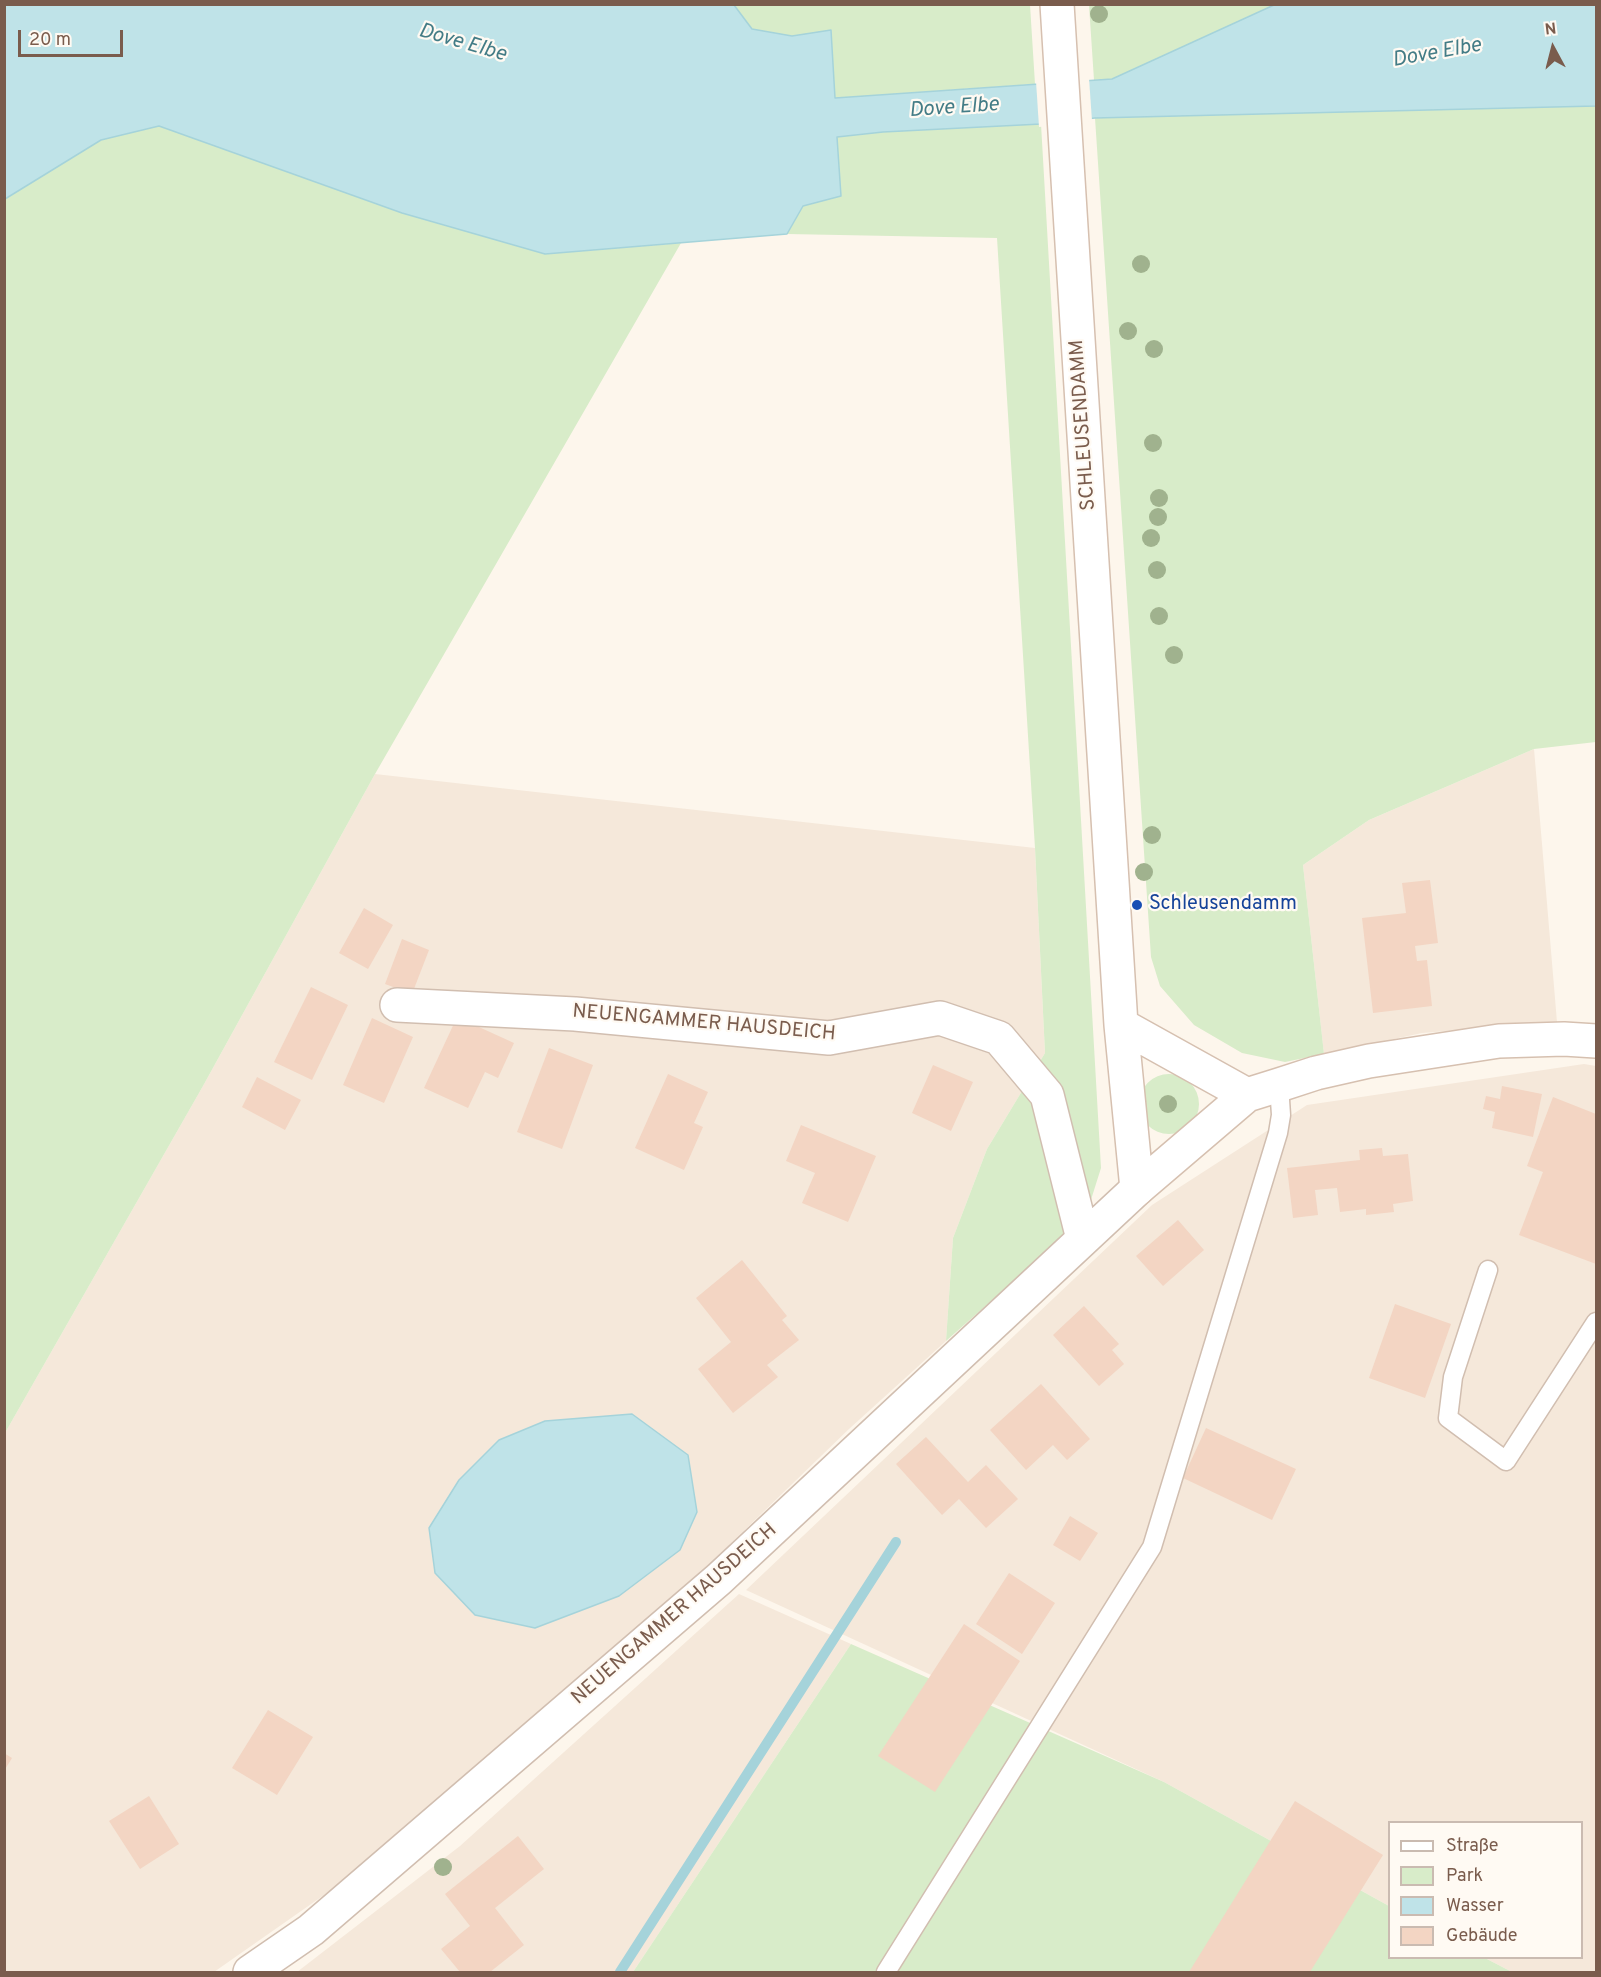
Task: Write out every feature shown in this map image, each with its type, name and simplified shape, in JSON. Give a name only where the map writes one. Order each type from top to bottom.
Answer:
[{"type":"street","name":"SCHLEUSENDAMM","points":[[1057,4],[1121,1025],[1137,1189]]},
{"type":"street","name":"NEUENGAMMER HAUSDEICH","points":[[397,1005],[575,1014],[829,1038],[940,1018],[999,1038],[1047,1095],[1083,1239]]},
{"type":"street","points":[[1121,1025],[1246,1095]]},
{"type":"street","name":"NEUENGAMMER HAUSDEICH","points":[[250,1972],[311,1930],[719,1579],[1137,1189],[1246,1095],[1316,1073],[1369,1061],[1499,1041],[1563,1038],[1596,1041]]},
{"type":"lane","points":[[886,1972],[1152,1547],[1278,1133],[1281,1115],[1279,1085]]},
{"type":"lane","points":[[1488,1270],[1453,1377],[1448,1418],[1506,1461],[1596,1322]]},
{"type":"shaded area","points":[[1534,749],[1557,1022],[1422,1033],[1324,1054],[1303,865],[1369,820]]},
{"type":"shaded area","points":[[375,774],[1035,848],[1045,1053],[987,1149],[953,1238],[946,1341],[849,1429],[634,1637],[384,1853],[214,1972],[5,1972],[5,1433],[203,1086]]},
{"type":"shaded area","points":[[1584,1064],[1596,1066],[1596,1972],[1512,1972],[1487,1959],[1583,1959],[1583,1821],[1388,1821],[1388,1905],[1164,1782],[746,1590],[1152,1205],[1307,1105]]},
{"type":"shaded area","points":[[739,1594],[851,1644],[633,1972],[297,1972],[460,1846]]},
{"type":"green space","points":[[734,5],[1030,5],[1035,84],[835,98],[831,30],[792,36],[752,29]]},
{"type":"green space","points":[[1089,5],[1274,5],[1112,79],[1094,80]]},
{"type":"green space","points":[[1596,105],[1596,742],[1534,749],[1369,820],[1303,865],[1324,1054],[1285,1062],[1242,1053],[1194,1025],[1160,986],[1151,957],[1095,118]]},
{"type":"green space","points":[[1041,124],[1101,1168],[1089,1206],[1062,1238],[946,1341],[953,1238],[987,1149],[1045,1053],[1035,848],[997,238],[787,234],[803,206],[841,196],[836,137],[883,132]]},
{"type":"green space","points":[[159,126],[402,213],[545,254],[681,243],[375,774],[203,1086],[5,1433],[5,199],[101,140]]},
{"type":"green space","points":[[1169,1074],[1186,1079],[1194,1087],[1199,1104],[1194,1121],[1186,1129],[1169,1134],[1152,1129],[1144,1121],[1139,1104],[1144,1087],[1152,1079]]},
{"type":"green space","points":[[851,1644],[1164,1782],[1388,1905],[1388,1959],[1487,1959],[1512,1972],[633,1972]]},
{"type":"water","name":"Dove Elbe","points":[[5,5],[734,5],[752,29],[792,36],[831,30],[835,98],[1112,79],[1274,5],[1596,5],[1596,106],[1095,118],[1041,124],[883,132],[837,137],[841,196],[803,206],[787,234],[545,254],[402,213],[159,126],[101,140],[5,199]]},
{"type":"water","points":[[632,1414],[688,1455],[697,1512],[680,1550],[619,1596],[535,1628],[475,1615],[435,1573],[429,1528],[459,1480],[499,1440],[545,1421]]},
{"type":"pier","points":[[1089,78],[1092,121],[1039,127],[1036,81]]},
{"type":"building","points":[[1430,880],[1438,943],[1415,946],[1417,961],[1427,960],[1432,1006],[1373,1013],[1362,918],[1406,913],[1402,883]]},
{"type":"building","points":[[364,908],[393,925],[368,969],[339,953]]},
{"type":"building","points":[[402,939],[429,950],[412,994],[385,984]]},
{"type":"building","points":[[311,987],[348,1005],[312,1080],[274,1062]]},
{"type":"building","points":[[457,1017],[514,1043],[498,1078],[485,1072],[468,1108],[424,1088]]},
{"type":"building","points":[[372,1018],[413,1037],[384,1103],[343,1085]]},
{"type":"building","points":[[549,1048],[593,1065],[562,1149],[517,1132]]},
{"type":"building","points":[[933,1065],[973,1082],[951,1131],[912,1113]]},
{"type":"building","points":[[668,1074],[708,1092],[694,1123],[703,1127],[684,1170],[635,1148]]},
{"type":"building","points":[[257,1077],[301,1100],[285,1130],[242,1107]]},
{"type":"building","points":[[1502,1086],[1542,1094],[1533,1137],[1492,1128],[1495,1112],[1483,1109],[1486,1096],[1500,1099]]},
{"type":"building","points":[[1553,1097],[1596,1114],[1596,1264],[1519,1235],[1543,1172],[1527,1166]]},
{"type":"building","points":[[801,1125],[876,1156],[848,1222],[802,1203],[815,1173],[786,1161]]},
{"type":"building","points":[[1382,1148],[1383,1156],[1408,1154],[1413,1201],[1393,1204],[1394,1212],[1366,1215],[1366,1209],[1340,1212],[1337,1188],[1315,1190],[1318,1215],[1293,1218],[1287,1168],[1360,1160],[1359,1150]]},
{"type":"building","points":[[1178,1220],[1204,1250],[1163,1286],[1136,1256]]},
{"type":"building","points":[[742,1260],[787,1316],[782,1320],[799,1340],[767,1365],[778,1377],[733,1413],[698,1369],[731,1342],[696,1298]]},
{"type":"building","points":[[1395,1304],[1451,1324],[1425,1398],[1369,1378]]},
{"type":"building","points":[[1084,1306],[1119,1344],[1112,1350],[1124,1364],[1099,1386],[1053,1335]]},
{"type":"building","points":[[1041,1384],[1090,1439],[1067,1460],[1053,1445],[1026,1470],[990,1430]]},
{"type":"building","points":[[1206,1428],[1296,1469],[1272,1520],[1183,1478]]},
{"type":"building","points":[[926,1437],[968,1482],[986,1465],[1018,1499],[986,1528],[959,1499],[942,1515],[896,1464]]},
{"type":"building","points":[[1070,1516],[1098,1533],[1080,1561],[1053,1545]]},
{"type":"building","points":[[1009,1573],[1055,1603],[1022,1654],[976,1624]]},
{"type":"building","points":[[964,1624],[1020,1661],[935,1792],[878,1756]]},
{"type":"building","points":[[268,1710],[313,1737],[277,1795],[232,1768]]},
{"type":"building","points":[[4,1753],[12,1758],[4,1771]]},
{"type":"building","points":[[149,1796],[179,1844],[140,1869],[109,1821]]},
{"type":"building","points":[[1295,1801],[1383,1855],[1310,1972],[1189,1972]]},
{"type":"building","points":[[518,1836],[544,1869],[495,1908],[524,1945],[490,1972],[460,1972],[441,1949],[470,1926],[445,1894]]},
{"type":"waterway","points":[[620,1972],[896,1542]]},
{"type":"place","name":"Schleusendamm","points":[[1137,905]]}]
